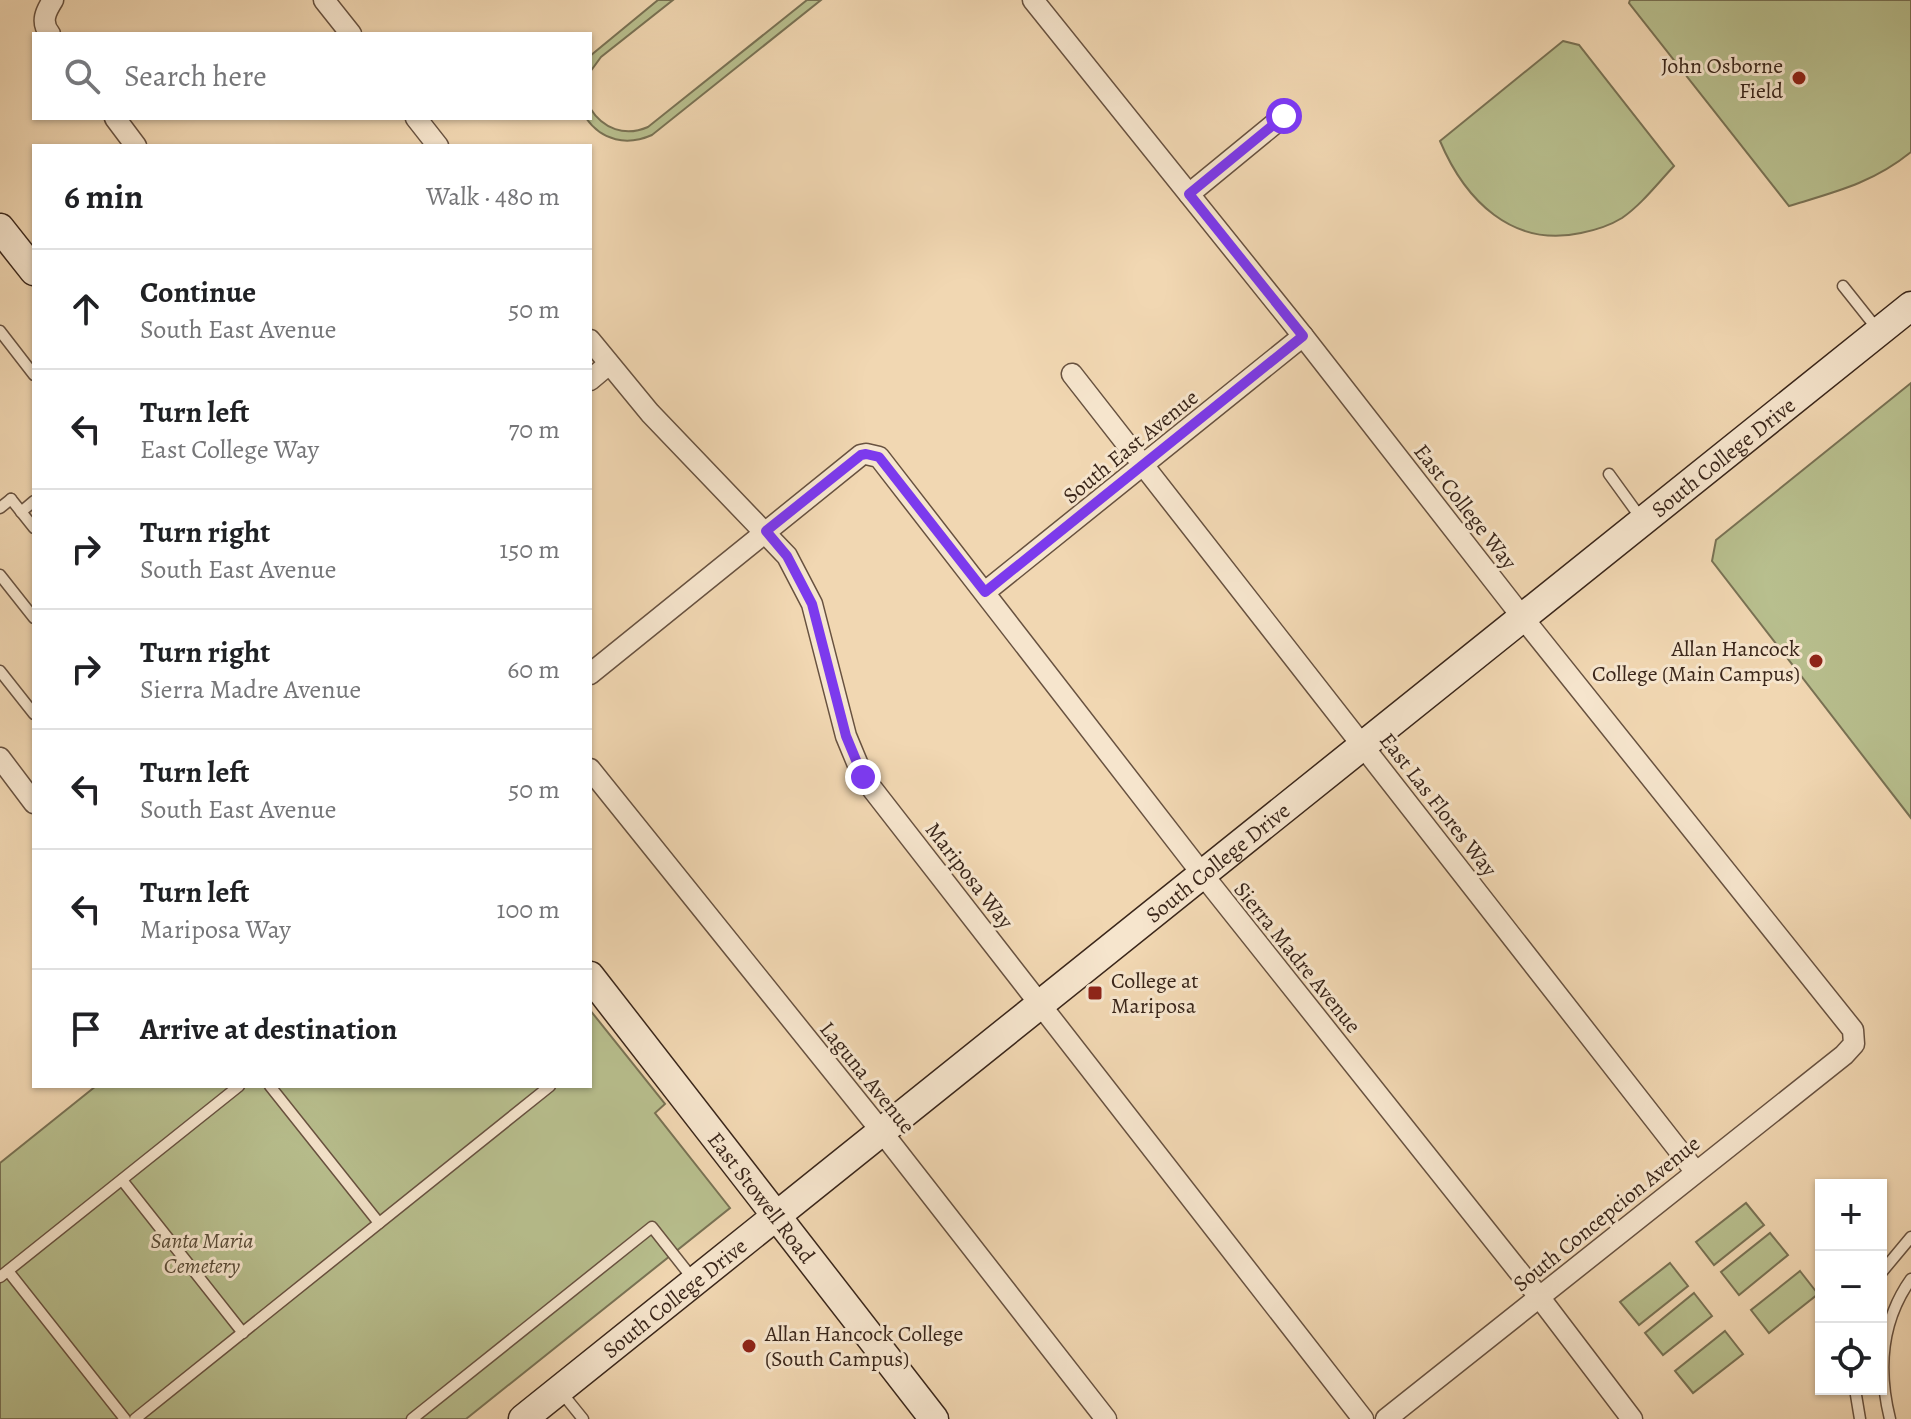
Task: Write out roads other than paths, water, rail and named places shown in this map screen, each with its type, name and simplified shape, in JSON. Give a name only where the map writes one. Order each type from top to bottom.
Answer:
[{"type":"street","points":[[48,32],[45,28],[45,13],[53,0]]},
{"type":"street","points":[[324,0],[349,32]]},
{"type":"street","name":"East College Way","points":[[1033,0],[1853,1030],[1854,1044]]},
{"type":"street","points":[[1189,194],[1284,116]]},
{"type":"street","points":[[116,120],[134,144]]},
{"type":"street","points":[[418,120],[436,144]]},
{"type":"street","points":[[0,228],[32,268]]},
{"type":"street","name":"South College Drive","points":[[523,1419],[1911,306]]},
{"type":"street","name":"South East Avenue","points":[[985,592],[1303,336]]},
{"type":"street","name":"Mariposa Way","points":[[592,343],[687,453],[787,556],[812,604],[846,736],[863,777],[1363,1419]]},
{"type":"street","points":[[592,378],[609,364]]},
{"type":"street","name":"East Las Flores Way","points":[[1072,374],[1695,1171]]},
{"type":"street","name":"Sierra Madre Avenue","points":[[766,531],[866,454],[879,457],[1203,875],[1540,1298],[1632,1419]]},
{"type":"street","points":[[592,672],[766,531]]},
{"type":"street","points":[[0,758],[32,800]]},
{"type":"street","name":"Laguna Avenue","points":[[592,771],[882,1132],[1106,1419]]},
{"type":"street","name":"East Stowell Road","points":[[592,979],[934,1419]]},
{"type":"street","name":"South Concepcion Avenue","points":[[1386,1419],[1854,1044]]},
{"type":"lane","points":[[1843,286],[1879,332]]},
{"type":"lane","points":[[0,331],[32,372]]},
{"type":"lane","points":[[1609,474],[1644,522]]},
{"type":"lane","points":[[0,508],[6,500],[32,526]]},
{"type":"lane","points":[[21,512],[32,503]]},
{"type":"lane","points":[[0,575],[32,615]]},
{"type":"lane","points":[[0,671],[32,711]]},
{"type":"lane","points":[[125,1419],[4,1274],[237,1088]]},
{"type":"lane","points":[[272,1088],[379,1223]]},
{"type":"lane","points":[[135,1419],[548,1088]]},
{"type":"lane","points":[[122,1180],[243,1333]]},
{"type":"lane","points":[[412,1419],[652,1227],[695,1282]]},
{"type":"lane","points":[[1887,1266],[1911,1237]]},
{"type":"lane","points":[[1890,1419],[1882,1375],[1884,1344],[1895,1306],[1911,1279]]},
{"type":"lane","points":[[560,1390],[583,1419]]},
{"type":"lane","points":[[1856,1395],[1860,1419]]},
{"type":"place","name":"John Osborne Field","points":[[1799,78]]},
{"type":"place","name":"Allan Hancock College (Main Campus)","points":[[1816,661]]},
{"type":"place","name":"College at Mariposa","points":[[1095,993]]},
{"type":"place","name":"Allan Hancock College (South Campus)","points":[[749,1346]]},
{"type":"park label","name":"Santa Maria Cemetery","points":[[202,1252]]}]
